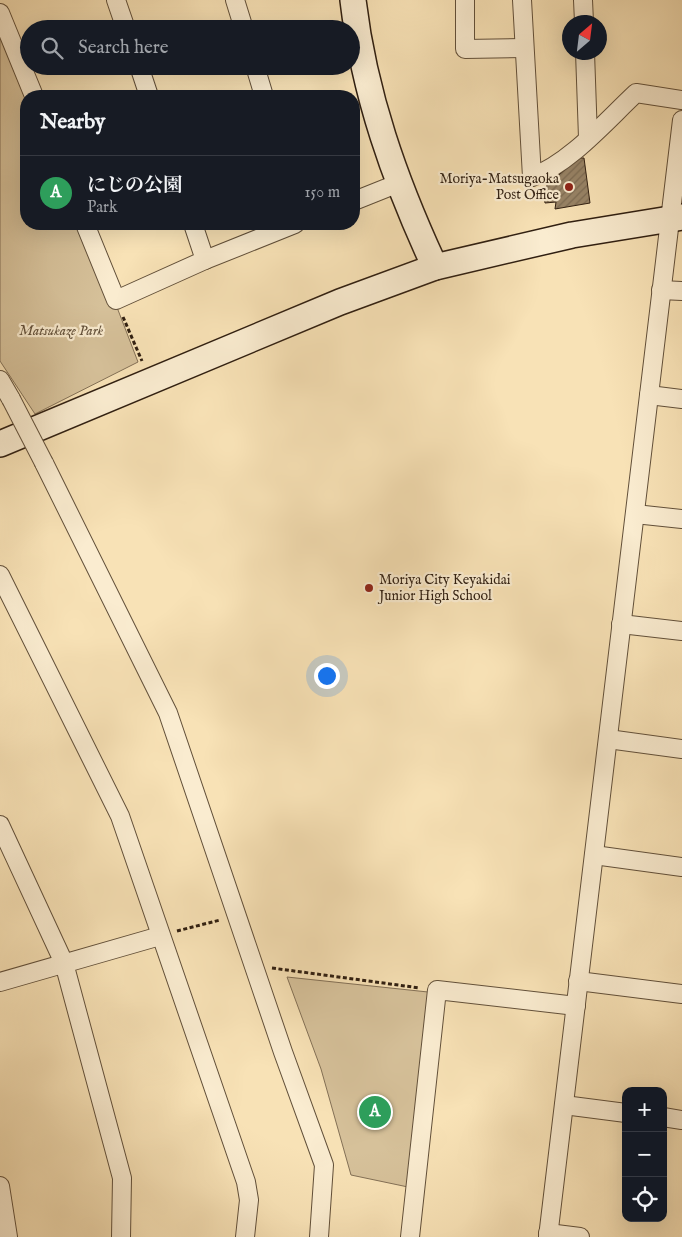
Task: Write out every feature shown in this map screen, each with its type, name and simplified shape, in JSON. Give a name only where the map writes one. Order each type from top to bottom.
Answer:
[{"type":"street","points":[[116,0],[123,20]]},
{"type":"street","points":[[236,0],[242,20]]},
{"type":"street","points":[[353,0],[355,20]]},
{"type":"street","points":[[465,0],[464,49],[524,48]]},
{"type":"street","points":[[522,0],[532,177],[547,171],[588,138],[636,93],[682,100]]},
{"type":"street","points":[[583,0],[584,15]]},
{"type":"street","points":[[0,13],[20,62]]},
{"type":"street","points":[[360,53],[374,112],[399,183],[435,266]]},
{"type":"street","points":[[585,60],[588,138]]},
{"type":"street","points":[[25,75],[32,90]]},
{"type":"street","points":[[142,75],[147,90]]},
{"type":"street","points":[[258,75],[262,90]]},
{"type":"street","points":[[580,1237],[548,1235],[661,290],[676,217],[682,120]]},
{"type":"street","points":[[360,198],[399,183]]},
{"type":"street","points":[[0,444],[340,302],[435,266],[572,235],[676,217]]},
{"type":"street","points":[[87,230],[116,300],[205,260],[280,230]]},
{"type":"street","points":[[195,230],[205,260]]},
{"type":"street","points":[[661,290],[682,291]]},
{"type":"street","points":[[0,380],[44,463],[168,713],[324,1165],[319,1237]]},
{"type":"street","points":[[649,396],[682,399]]},
{"type":"street","points":[[635,514],[682,519]]},
{"type":"street","points":[[0,575],[120,816],[246,1182],[249,1200],[245,1237]]},
{"type":"street","points":[[621,624],[682,631]]},
{"type":"street","points":[[608,739],[682,749]]},
{"type":"street","points":[[0,825],[64,963],[122,1178],[120,1237]]},
{"type":"street","points":[[594,856],[682,866]]},
{"type":"street","points":[[0,982],[160,936]]},
{"type":"street","points":[[578,981],[682,994]]},
{"type":"street","points":[[410,1237],[437,990],[576,1006]]},
{"type":"street","points":[[564,1105],[622,1112]]},
{"type":"street","points":[[667,1118],[682,1120]]},
{"type":"street","points":[[0,1186],[8,1237]]},
{"type":"path","points":[[116,300],[144,366]]},
{"type":"path","points":[[160,936],[238,915]]},
{"type":"path","points":[[254,966],[437,990]]},
{"type":"green space","name":"Matsukaze Park","points":[[0,13],[24,90],[20,90],[20,230],[87,230],[138,362],[35,414],[0,361]]},
{"type":"green space","points":[[287,977],[428,992],[408,1187],[351,1175],[321,1069]]},
{"type":"building","points":[[578,158],[584,158],[590,203],[555,209],[556,202],[545,203],[543,189]]},
{"type":"place","name":"Moriya-Matsugaoka Post Office","points":[[569,187]]},
{"type":"place","name":"Moriya City Keyakidai Junior High School","points":[[369,588]]},
{"type":"place","name":"にじの公園","points":[[375,1112]]}]
